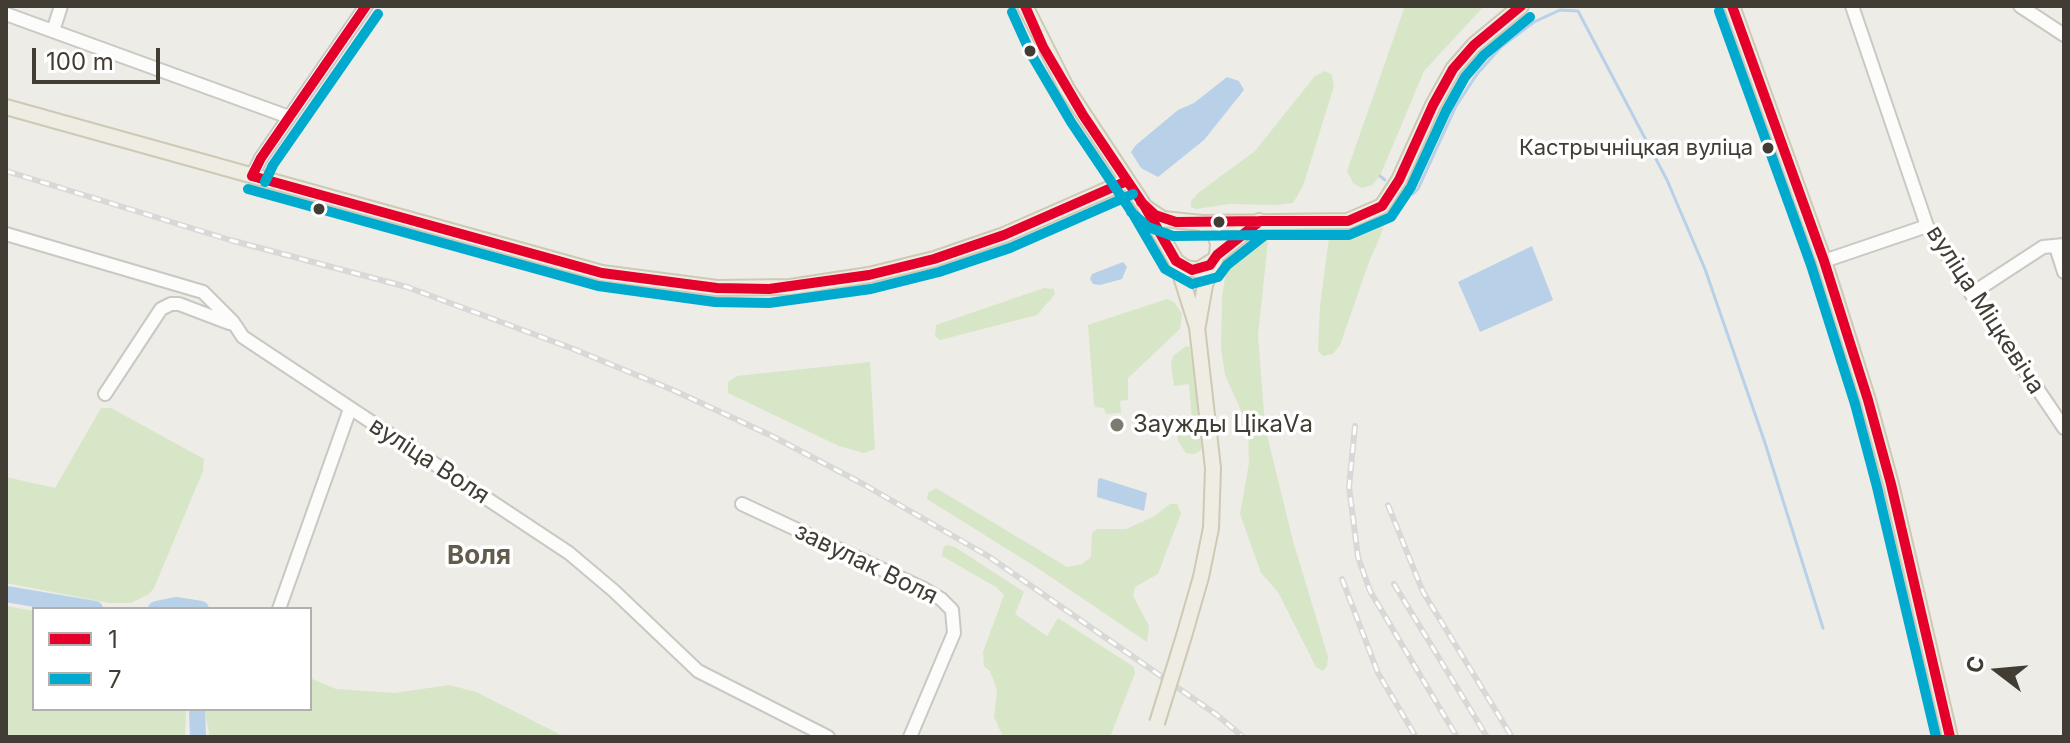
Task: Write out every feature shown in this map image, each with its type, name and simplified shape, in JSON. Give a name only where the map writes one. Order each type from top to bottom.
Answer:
[{"type":"main road","points":[[1025,6],[1067,89],[1175,258],[1186,268],[1198,270],[1260,221]]},
{"type":"main road","points":[[1145,207],[1163,219],[1196,223],[1348,221],[1382,206],[1399,180],[1453,69],[1474,45],[1521,6]]},
{"type":"main road","points":[[1732,6],[1824,261],[1891,484],[1950,737]]},
{"type":"main road","points":[[6,107],[602,273],[717,288],[769,289],[869,275],[934,259],[1004,235],[1127,181]]},
{"type":"main road","points":[[1155,730],[1201,577],[1211,516],[1213,468],[1197,327],[1172,239],[1179,229],[1196,223],[1212,229],[1217,239],[1197,327]]},
{"type":"street","points":[[53,31],[61,6]]},
{"type":"street","name":"вуліца Міцкевіча","points":[[1852,6],[1927,226],[2064,428]]},
{"type":"street","points":[[2020,6],[2064,35]]},
{"type":"street","points":[[252,176],[361,7]]},
{"type":"street","points":[[6,14],[289,117]]},
{"type":"street","points":[[1824,261],[1927,226]]},
{"type":"street","name":"вуліца Воля","points":[[6,234],[203,292],[233,322],[243,337],[569,553],[698,671],[828,737]]},
{"type":"street","points":[[1971,294],[2043,247],[2060,246],[2064,272]]},
{"type":"street","points":[[105,394],[161,309],[179,304],[227,323],[233,322]]},
{"type":"street","points":[[280,607],[350,409]]},
{"type":"street","name":"завулак Воля","points":[[742,504],[922,588],[952,610],[954,633],[910,737]]},
{"type":"green space","points":[[1405,6],[1484,6],[1424,71],[1380,176],[1372,185],[1362,188],[1353,183],[1347,171]]},
{"type":"green space","points":[[1325,71],[1332,75],[1334,86],[1303,186],[1293,203],[1191,207],[1191,201],[1198,193],[1255,151],[1315,76]]},
{"type":"green space","points":[[1379,221],[1384,225],[1382,232],[1340,345],[1333,354],[1323,356],[1318,351],[1320,306],[1329,238],[1332,233],[1355,230]]},
{"type":"green space","points":[[1261,236],[1268,241],[1258,335],[1265,427],[1293,541],[1328,657],[1323,671],[1316,667],[1278,592],[1261,573],[1240,514],[1249,463],[1248,426],[1225,375],[1221,348],[1222,296],[1226,272],[1253,239]]},
{"type":"green space","points":[[1044,288],[1054,289],[1055,294],[1037,315],[940,340],[935,336],[936,325]]},
{"type":"green space","points":[[1167,299],[1174,302],[1182,314],[1180,329],[1128,378],[1128,400],[1120,401],[1121,413],[1106,414],[1104,408],[1095,407],[1094,403],[1088,325]]},
{"type":"green space","points":[[1186,346],[1190,347],[1203,445],[1194,454],[1186,453],[1178,441],[1176,422],[1192,421],[1189,384],[1174,386],[1171,364],[1173,356]]},
{"type":"green space","points":[[870,362],[875,449],[864,453],[839,446],[728,393],[728,382],[737,376]]},
{"type":"green space","points":[[101,408],[111,408],[204,459],[203,471],[154,588],[131,603],[109,603],[6,583],[6,477],[55,488]]},
{"type":"green space","points":[[936,488],[1067,567],[1082,564],[1091,557],[1092,533],[1097,529],[1126,529],[1153,517],[1170,504],[1177,504],[1181,513],[1158,574],[1135,587],[1133,596],[1149,626],[1147,642],[927,499],[928,493]]},
{"type":"green space","points":[[946,545],[955,547],[1024,592],[1015,614],[1047,636],[1058,618],[1134,667],[1135,673],[1110,737],[1003,737],[994,717],[997,690],[990,671],[984,666],[983,652],[1004,595],[996,587],[942,556]]},
{"type":"green space","points":[[6,606],[32,611],[32,711],[186,711],[185,737],[6,737]]},
{"type":"green space","points":[[312,679],[336,689],[395,693],[449,685],[476,692],[565,737],[210,737],[204,711],[312,711]]},
{"type":"water","points":[[1227,77],[1239,81],[1244,90],[1204,140],[1158,177],[1141,168],[1131,152],[1136,145],[1178,110],[1194,103]]},
{"type":"water","points":[[1532,246],[1553,300],[1480,332],[1458,282]]},
{"type":"water","points":[[1123,262],[1127,267],[1122,279],[1093,284],[1090,279],[1092,274]]},
{"type":"water","points":[[1100,478],[1147,493],[1144,511],[1097,497]]},
{"type":"waterway","points":[[1408,191],[1413,194],[1418,189],[1456,106],[1477,74],[1501,47],[1534,22],[1560,10],[1578,11],[1667,180],[1705,269],[1765,443],[1823,628]]},
{"type":"waterway","points":[[1380,176],[1385,180]]},
{"type":"waterway","points":[[6,594],[83,607]]},
{"type":"waterway","points":[[166,607],[188,607]]},
{"type":"waterway","points":[[197,711],[198,737]]},
{"type":"railway","points":[[6,171],[230,240],[407,287],[673,390],[772,436],[988,556],[1217,715],[1243,737]]},
{"type":"railway","points":[[1355,426],[1349,487],[1358,557],[1370,591],[1457,737]]},
{"type":"railway","points":[[1388,505],[1423,592],[1512,737]]},
{"type":"railway","points":[[1342,579],[1378,673],[1416,737]]},
{"type":"railway","points":[[1394,584],[1487,737]]},
{"type":"transit line","name":"1","points":[[252,176],[261,158],[366,6]]},
{"type":"transit line","name":"1","points":[[1025,6],[1043,47],[1083,115],[1145,207],[1176,261],[1192,270],[1210,265],[1217,255],[1260,221],[1348,221],[1382,206],[1399,180],[1453,69],[1474,45],[1521,6]]},
{"type":"transit line","name":"1","points":[[1732,6],[1824,261],[1868,400],[1891,484],[1950,737]]},
{"type":"transit line","name":"7","points":[[1719,11],[1811,265],[1855,404],[1936,737]]},
{"type":"transit line","name":"7","points":[[1012,12],[1031,54],[1071,122],[1133,214],[1165,269],[1192,284],[1218,277],[1227,265],[1265,235],[1349,235],[1391,217],[1411,187],[1465,77],[1484,55],[1530,17]]},
{"type":"transit line","name":"7","points":[[265,182],[273,165],[378,14]]},
{"type":"transit line","name":"1","points":[[252,176],[602,273],[717,288],[769,289],[869,275],[934,259],[1004,235],[1127,181]]},
{"type":"transit line","name":"7","points":[[248,189],[598,286],[715,302],[769,303],[871,289],[939,272],[1010,248],[1133,194]]},
{"type":"transit line","name":"1","points":[[1141,202],[1155,215],[1176,222],[1263,221]]},
{"type":"transit line","name":"7","points":[[1131,212],[1148,227],[1173,236],[1263,235]]},
{"type":"place","name":"Кастрычніцкая вуліца","points":[[1768,148]]},
{"type":"place","name":"Заужды ЦікаVа","points":[[1117,425]]},
{"type":"district","name":"Воля","points":[[479,556]]}]
